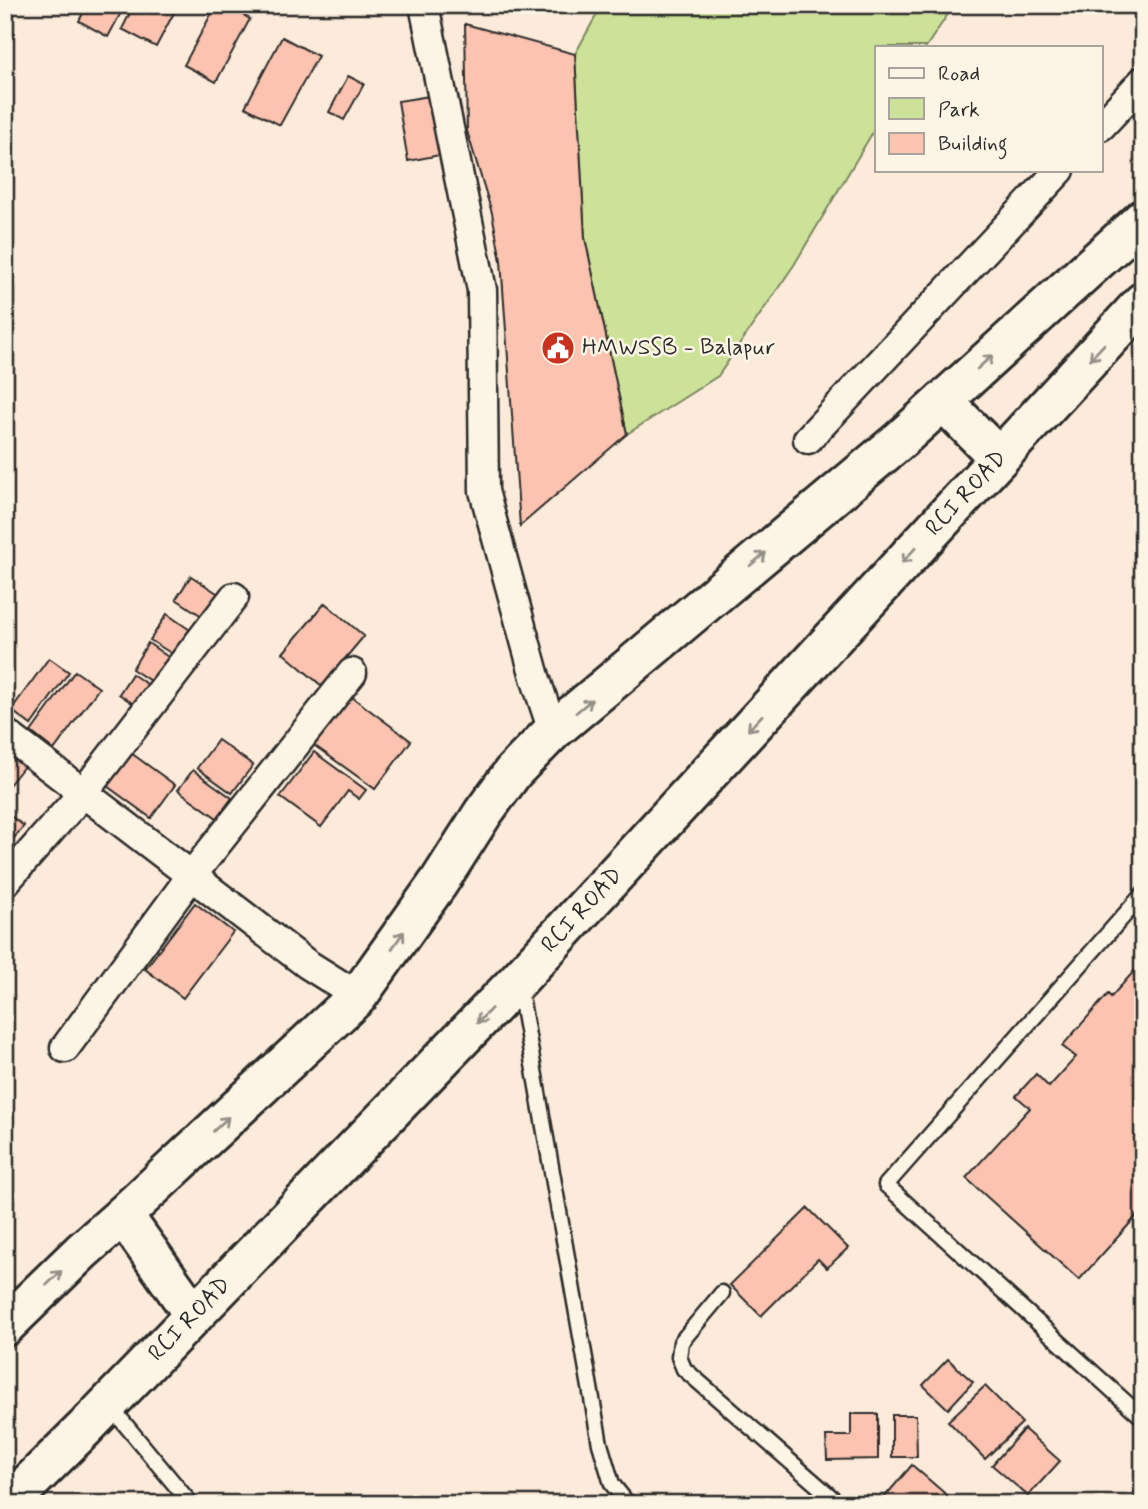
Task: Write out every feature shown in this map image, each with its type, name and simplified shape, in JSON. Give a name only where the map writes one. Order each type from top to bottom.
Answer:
[{"type":"main road","points":[[5,1326],[82,1251],[358,996],[513,772],[553,731],[900,440],[1143,219]]},
{"type":"main road","name":"RCI ROAD","points":[[8,1504],[518,980],[1143,302]]},
{"type":"main road","points":[[943,401],[999,458]]},
{"type":"main road","points":[[122,1215],[194,1315]]},
{"type":"street","points":[[425,5],[482,290],[485,491],[535,677],[553,731]]},
{"type":"street","points":[[1102,125],[1143,81]]},
{"type":"street","points":[[808,439],[1058,172]]},
{"type":"street","points":[[5,882],[83,793],[234,597]]},
{"type":"street","points":[[65,1048],[192,875],[352,673]]},
{"type":"street","points":[[5,733],[307,964],[358,996]]},
{"type":"lane","points":[[1143,894],[886,1185],[1143,1418]]},
{"type":"lane","points":[[518,980],[600,1444],[612,1484],[628,1504]]},
{"type":"lane","points":[[722,1293],[681,1342],[679,1357],[684,1369],[839,1504]]},
{"type":"lane","points":[[108,1404],[191,1504]]},
{"type":"green space","points":[[602,5],[954,5],[927,46],[875,46],[875,128],[794,265],[718,376],[627,434],[585,238],[575,54]]},
{"type":"building","points":[[87,5],[125,5],[108,37],[79,21]]},
{"type":"building","points":[[134,5],[178,5],[156,47],[122,29]]},
{"type":"building","points":[[216,5],[225,5],[250,19],[216,82],[184,65]]},
{"type":"building","name":"HMWSSB - Balapur","points":[[465,24],[575,54],[585,238],[627,434],[520,526],[501,261],[492,213],[467,131]]},
{"type":"building","points":[[282,37],[318,56],[280,125],[245,107]]},
{"type":"building","points":[[348,76],[364,84],[344,120],[329,112]]},
{"type":"building","points":[[430,96],[440,155],[408,161],[398,101]]},
{"type":"building","points":[[191,576],[223,597],[208,620],[176,599]]},
{"type":"building","points":[[325,603],[364,636],[322,686],[283,653]]},
{"type":"building","points":[[167,614],[190,630],[174,655],[150,640]]},
{"type":"building","points":[[148,643],[171,659],[155,684],[132,669]]},
{"type":"building","points":[[49,658],[69,672],[31,725],[11,710]]},
{"type":"building","points":[[75,671],[99,688],[54,750],[31,732]]},
{"type":"building","points":[[132,674],[154,689],[141,709],[119,694]]},
{"type":"building","points":[[348,694],[411,741],[375,789],[311,743]]},
{"type":"building","points":[[218,740],[253,765],[232,793],[197,768]]},
{"type":"building","points":[[5,750],[25,765],[5,790]]},
{"type":"building","points":[[314,752],[366,790],[359,799],[348,791],[321,827],[280,797]]},
{"type":"building","points":[[131,753],[175,785],[151,818],[107,786]]},
{"type":"building","points":[[193,770],[232,798],[217,818],[178,790]]},
{"type":"building","points":[[5,812],[24,826],[5,849]]},
{"type":"building","points":[[195,903],[233,932],[183,998],[145,969]]},
{"type":"building","points":[[1135,970],[1143,976],[1143,1209],[1079,1280],[966,1178],[1030,1108],[1016,1096],[1036,1074],[1049,1087],[1076,1057],[1062,1046],[1108,994],[1111,997]]},
{"type":"building","points":[[808,1208],[848,1248],[827,1268],[818,1259],[761,1316],[730,1285]]},
{"type":"building","points":[[948,1359],[973,1382],[948,1409],[923,1385]]},
{"type":"building","points":[[985,1386],[1022,1423],[985,1459],[948,1421]]},
{"type":"building","points":[[851,1414],[878,1414],[878,1459],[827,1460],[826,1436],[851,1436]]},
{"type":"building","points":[[892,1415],[916,1415],[917,1457],[892,1457]]},
{"type":"building","points":[[1024,1429],[1060,1461],[1028,1496],[992,1465]]},
{"type":"building","points":[[912,1465],[957,1504],[884,1504],[881,1501]]},
{"type":"place","name":"HMWSSB - Balapur","points":[[558,348]]}]
